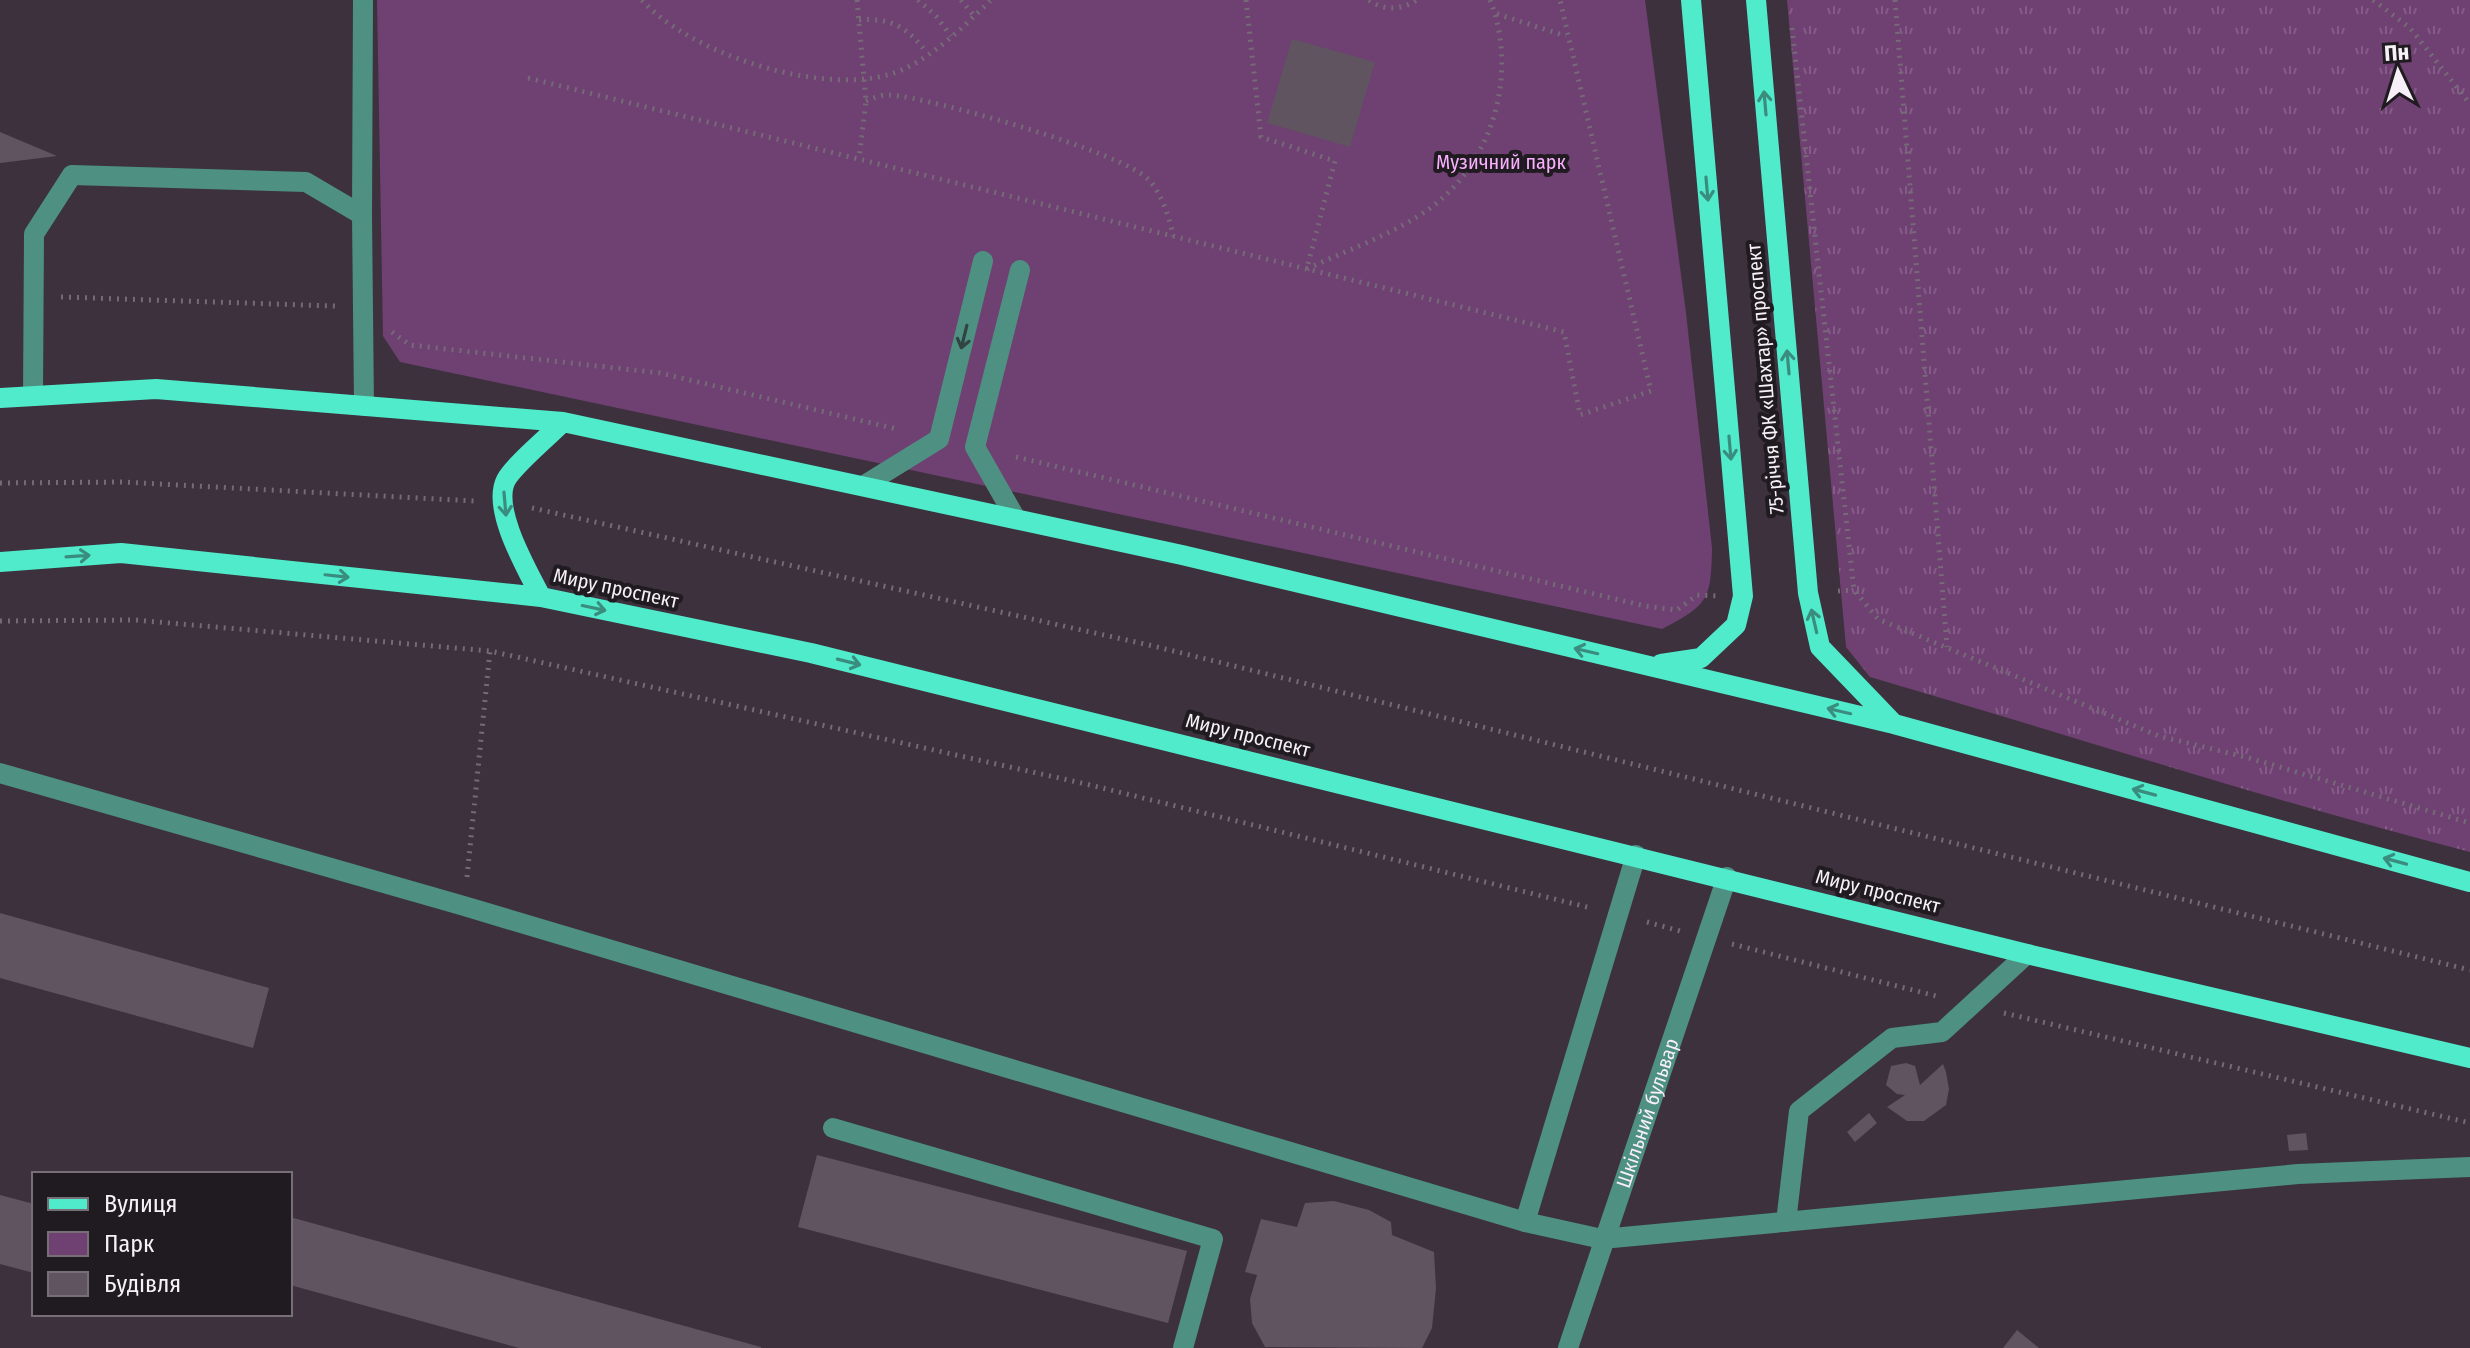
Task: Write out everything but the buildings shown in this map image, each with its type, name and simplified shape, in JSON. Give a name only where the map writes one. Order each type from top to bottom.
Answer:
[{"type":"main road","name":"75-річчя ФК «Шахтар» проспект","points":[[1647,666],[1701,658],[1736,625],[1743,596],[1691,0]]},
{"type":"main road","name":"75-річчя ФК «Шахтар» проспект","points":[[1756,0],[1808,593],[1820,647],[1894,724]]},
{"type":"main road","points":[[0,398],[156,389],[563,422],[1182,555],[1894,724],[2470,882]]},
{"type":"main road","points":[[541,597],[512,538],[503,502],[505,480],[563,422]]},
{"type":"main road","name":"Миру проспект","points":[[0,562],[121,553],[541,597],[811,653],[1727,877],[2027,954],[2470,1058]]},
{"type":"street","points":[[363,0],[364,406]]},
{"type":"street","points":[[33,396],[34,234],[72,175],[306,182],[362,215]]},
{"type":"street","points":[[863,486],[939,439],[983,261]]},
{"type":"street","points":[[1016,519],[975,447],[1020,270]]},
{"type":"street","points":[[0,773],[464,906],[1525,1222],[1602,1239],[2298,1174],[2470,1167]]},
{"type":"street","points":[[1525,1222],[1636,855]]},
{"type":"street","name":"Шкільний бульвар","points":[[1568,1348],[1602,1239],[1727,877]]},
{"type":"street","points":[[1786,1222],[1799,1111],[1892,1038],[1942,1032],[2027,954]]},
{"type":"street","points":[[833,1128],[1213,1239],[1183,1348]]},
{"type":"path","points":[[642,0],[690,38],[748,61],[789,73],[865,79],[891,74],[927,53],[991,0]]},
{"type":"path","points":[[857,0],[866,101],[859,159]]},
{"type":"path","points":[[918,0],[936,16],[951,36]]},
{"type":"path","points":[[961,0],[974,16]]},
{"type":"path","points":[[1246,0],[1261,137],[1335,161],[1307,269]]},
{"type":"path","points":[[1369,0],[1386,8],[1400,8],[1417,0]]},
{"type":"path","points":[[1307,269],[1429,209],[1469,169],[1491,125],[1499,99],[1503,63],[1496,14],[1490,0]]},
{"type":"path","points":[[528,78],[1564,332],[1580,415],[1651,391],[1560,0]]},
{"type":"path","points":[[1895,0],[1947,647]]},
{"type":"path","points":[[2373,0],[2410,28],[2470,104]]},
{"type":"path","points":[[1496,14],[1566,36]]},
{"type":"path","points":[[1790,15],[1854,590],[1878,619],[2159,736],[2249,758],[2470,823]]},
{"type":"path","points":[[859,20],[878,18],[895,23],[911,33],[927,53]]},
{"type":"path","points":[[866,101],[886,94],[913,99],[1020,128],[1131,165],[1151,181],[1171,223],[1173,236]]},
{"type":"path","points":[[0,483],[122,482],[503,502],[1149,645],[2470,970]]},
{"type":"path","points":[[0,621],[135,620],[490,651],[1086,784],[1972,1005],[2470,1123]]},
{"type":"path","points":[[464,906],[490,651]]},
{"type":"green space","name":"Музичний парк","points":[[377,0],[1645,0],[1686,313],[1712,548],[1710,579],[1704,599],[1689,614],[1662,629],[400,362],[383,336]]},
{"type":"green space","points":[[1787,0],[2470,0],[2470,852],[2244,789],[1870,677],[1846,647]]}]
